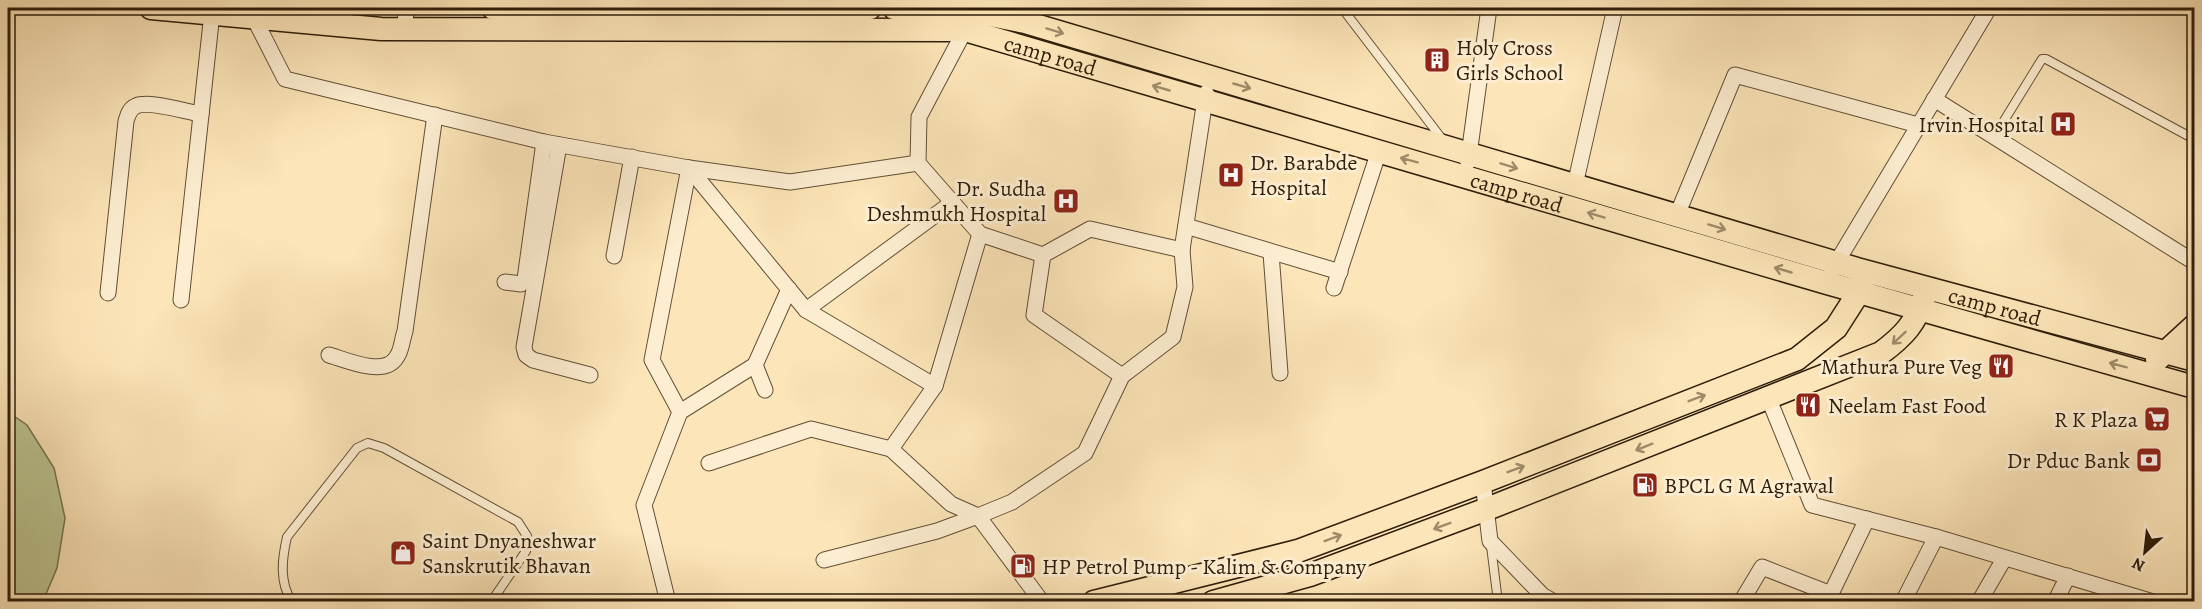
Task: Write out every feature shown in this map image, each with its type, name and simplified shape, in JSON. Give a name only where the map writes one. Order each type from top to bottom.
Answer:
[{"type":"main road","name":"camp road","points":[[151,8],[183,9],[381,29],[406,18],[632,15],[870,8]]},
{"type":"main road","name":"camp road","points":[[493,8],[965,30],[1379,151],[1457,162],[1575,185],[1677,216],[1754,250]]},
{"type":"main road","name":"camp road","points":[[894,8],[965,10],[1025,22],[1210,77],[1457,162],[1862,282],[1924,299],[2192,357]]},
{"type":"main road","points":[[1094,602],[1298,551],[1483,482],[1797,358],[1836,328],[1862,282]]},
{"type":"main road","points":[[1213,602],[1310,575],[1487,509],[1881,353],[1903,337],[1924,299],[2194,387]]},
{"type":"main road","points":[[2155,375],[2166,351],[2194,326]]},
{"type":"main road","points":[[2155,375],[2192,357]]},
{"type":"street","points":[[1457,162],[1489,8]]},
{"type":"street","points":[[1575,185],[1615,8]]},
{"type":"street","points":[[1831,273],[1989,8]]},
{"type":"street","points":[[181,300],[212,13]]},
{"type":"street","points":[[255,18],[285,79],[551,143],[689,168],[790,182],[918,163]]},
{"type":"street","points":[[965,30],[919,117],[918,163],[980,234],[1043,255],[1090,229],[1182,250]]},
{"type":"street","points":[[1677,216],[1735,75],[1918,125]]},
{"type":"street","points":[[824,560],[937,531],[978,516],[1012,502],[1084,453],[1122,376],[1173,337],[1185,287],[1182,250],[1204,100],[1210,77]]},
{"type":"street","points":[[1934,99],[2194,262]]},
{"type":"street","points":[[108,293],[126,121],[129,111],[136,106],[146,104],[201,114]]},
{"type":"street","points":[[329,355],[377,368],[387,366],[397,357],[405,331],[435,115]]},
{"type":"street","points":[[504,282],[521,284],[525,279],[551,143]]},
{"type":"street","points":[[551,143],[524,347],[526,355],[532,360],[590,375]]},
{"type":"street","points":[[1334,288],[1379,151]]},
{"type":"street","points":[[614,256],[632,158]]},
{"type":"street","points":[[689,168],[806,310],[935,386]]},
{"type":"street","points":[[680,412],[652,360],[689,168]]},
{"type":"street","points":[[806,310],[953,202]]},
{"type":"street","points":[[1186,226],[1340,272]]},
{"type":"street","points":[[891,449],[935,386],[980,234]]},
{"type":"street","points":[[1271,253],[1280,373]]},
{"type":"street","points":[[1043,255],[1034,315],[1122,376]]},
{"type":"street","points":[[668,602],[644,505],[680,412],[755,365],[789,289]]},
{"type":"street","points":[[755,365],[765,390]]},
{"type":"street","points":[[1768,397],[1812,505],[1936,537],[2004,559],[2068,576],[2136,599],[2153,602]]},
{"type":"street","points":[[709,463],[811,429],[891,449],[951,504],[978,516],[1042,602]]},
{"type":"street","points":[[1483,482],[1490,541],[1542,595],[1554,602]]},
{"type":"street","points":[[1741,602],[1762,567],[1829,598],[1867,519]]},
{"type":"street","points":[[1903,602],[1936,537]]},
{"type":"street","points":[[1979,602],[2004,559]]},
{"type":"street","points":[[2055,602],[2068,576]]},
{"type":"lane","points":[[1342,8],[1457,162]]},
{"type":"lane","points":[[1994,137],[2042,59],[2046,59],[2194,139]]},
{"type":"lane","points":[[292,602],[284,586],[283,554],[286,537],[357,448],[368,443],[384,448],[518,522],[527,536],[525,551],[491,602]]},
{"type":"lane","points":[[1490,541],[1498,602]]},
{"type":"green space","points":[[8,412],[27,425],[54,468],[65,518],[57,568],[43,601],[8,601]]},
{"type":"place","name":"Holy Cross Girls School","points":[[1437,60]]},
{"type":"place","name":"Irvin Hospital","points":[[2063,124]]},
{"type":"place","name":"Dr. Barabde Hospital","points":[[1231,175]]},
{"type":"place","name":"Dr. Sudha Deshmukh Hospital","points":[[1066,201]]},
{"type":"place","name":"Mathura Pure Veg","points":[[2001,366]]},
{"type":"place","name":"Neelam Fast Food","points":[[1808,405]]},
{"type":"place","name":"R K Plaza","points":[[2157,419]]},
{"type":"place","name":"Dr Pduc Bank","points":[[2149,460]]},
{"type":"place","name":"BPCL G M Agrawal","points":[[1645,485]]},
{"type":"place","name":"Saint Dnyaneshwar Sanskrutik Bhavan","points":[[403,553]]},
{"type":"place","name":"HP Petrol Pump - Kalim & Company","points":[[1023,566]]}]
